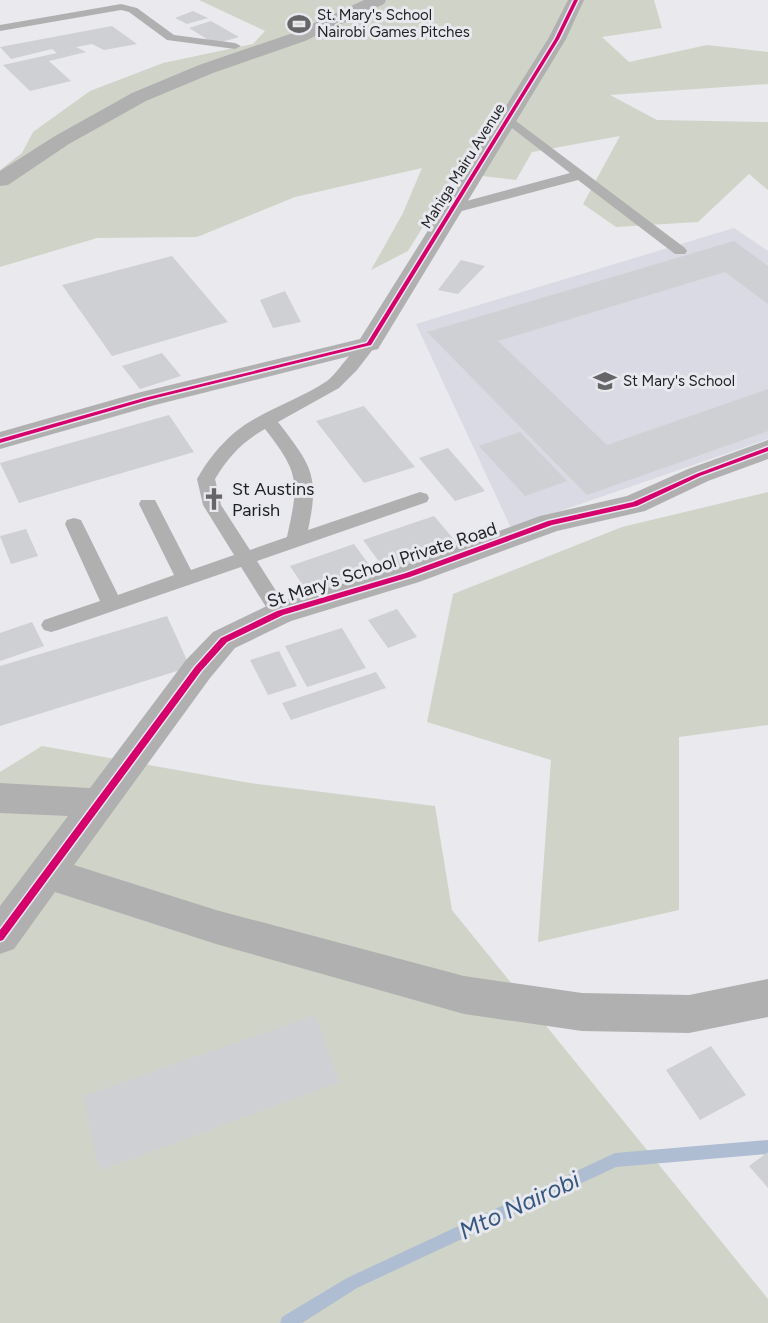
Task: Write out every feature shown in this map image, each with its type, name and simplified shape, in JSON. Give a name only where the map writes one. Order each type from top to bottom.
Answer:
[{"type":"street","points":[[0,180],[62,140],[139,97],[206,69],[299,37],[378,0]]},
{"type":"street","name":"Mahiga Mairu Avenue","points":[[369,344],[557,39],[576,0]]},
{"type":"street","points":[[0,441],[146,399],[369,344]]},
{"type":"street","name":"St Mary's School Private Road","points":[[0,938],[198,669],[224,640],[280,613],[408,575],[550,523],[635,504],[698,475],[768,449]]},
{"type":"street","points":[[0,798],[99,803]]},
{"type":"street","points":[[47,873],[216,927],[464,995],[582,1012],[689,1014],[768,998]]},
{"type":"lane","points":[[0,28],[120,7],[133,10],[171,38],[235,46]]},
{"type":"lane","points":[[508,119],[680,252]]},
{"type":"lane","points":[[453,209],[580,175]]},
{"type":"lane","points":[[280,613],[212,505],[206,479],[217,460],[242,435],[333,384],[351,367],[369,344]]},
{"type":"lane","points":[[268,421],[297,461],[304,477],[306,487],[296,542]]},
{"type":"lane","points":[[51,625],[420,498]]},
{"type":"lane","points":[[148,504],[186,580]]},
{"type":"lane","points":[[74,524],[112,604]]},
{"type":"shaded area","points":[[199,0],[654,0],[662,28],[602,37],[629,62],[707,45],[768,52],[768,84],[610,95],[657,120],[768,122],[768,190],[749,174],[698,222],[616,227],[583,204],[620,136],[532,152],[516,180],[456,173],[408,251],[371,270],[403,213],[422,168],[295,197],[197,237],[97,238],[0,267],[0,170],[22,153],[33,132],[90,91],[163,63],[253,44],[265,31]]},
{"type":"shaded area","name":"St Mary's School","points":[[734,228],[768,251],[768,439],[511,528],[416,324]]},
{"type":"shaded area","points":[[768,492],[768,725],[679,737],[679,910],[538,942],[551,760],[427,722],[453,594],[622,527]]},
{"type":"shaded area","points":[[42,746],[250,783],[435,806],[452,910],[768,1299],[768,1323],[0,1323],[0,772]]},
{"type":"building","points":[[193,11],[208,18],[187,24],[175,18]]},
{"type":"building","points":[[211,21],[239,37],[215,44],[189,28]]},
{"type":"building","points":[[112,26],[137,44],[104,50],[92,44],[76,47],[86,52],[49,61],[71,81],[30,91],[3,65],[57,53],[52,49],[11,59],[0,47]]},
{"type":"building","points":[[734,241],[768,266],[768,304],[725,272],[498,341],[607,445],[768,389],[768,431],[587,495],[427,332]]},
{"type":"building","points":[[172,256],[228,322],[112,356],[62,285]]},
{"type":"building","points":[[461,260],[485,266],[458,294],[438,290]]},
{"type":"building","points":[[285,291],[301,322],[273,328],[260,300]]},
{"type":"building","points":[[162,353],[181,376],[140,389],[122,366]]},
{"type":"building","points":[[364,406],[415,467],[364,483],[316,421]]},
{"type":"building","points":[[169,415],[194,452],[19,503],[0,463]]},
{"type":"building","points":[[520,432],[567,481],[525,496],[479,446]]},
{"type":"building","points":[[448,448],[485,491],[455,501],[419,458]]},
{"type":"building","points":[[434,516],[462,549],[389,575],[363,540]]},
{"type":"building","points":[[26,529],[38,556],[11,564],[0,536]]},
{"type":"building","points":[[354,544],[378,577],[312,599],[290,566]]},
{"type":"building","points":[[397,609],[417,637],[388,648],[368,620]]},
{"type":"building","points":[[167,616],[190,667],[0,726],[0,666]]},
{"type":"building","points":[[32,622],[44,646],[0,661],[0,633]]},
{"type":"building","points":[[342,628],[366,668],[307,687],[285,646]]},
{"type":"building","points":[[279,651],[297,686],[268,695],[250,660]]},
{"type":"building","points":[[376,672],[386,688],[291,720],[282,703]]},
{"type":"building","points":[[315,1015],[340,1082],[99,1171],[83,1096]]},
{"type":"building","points":[[711,1046],[746,1095],[700,1120],[666,1070]]},
{"type":"building","points":[[768,1152],[768,1188],[749,1166]]},
{"type":"waterway","name":"Mto Nairobi","points":[[288,1323],[352,1283],[615,1160],[768,1147]]},
{"type":"cycle path","points":[[0,441],[146,399],[369,344],[557,39],[576,0]]},
{"type":"cycle path","points":[[0,937],[198,669],[224,640],[280,613],[408,575],[550,523],[635,504],[698,475],[768,449]]},
{"type":"place","name":"St. Mary's School Nairobi Games Pitches","points":[[299,24]]},
{"type":"place","name":"St Mary's School","points":[[605,381]]},
{"type":"place","name":"St Austins Parish","points":[[214,499]]}]
